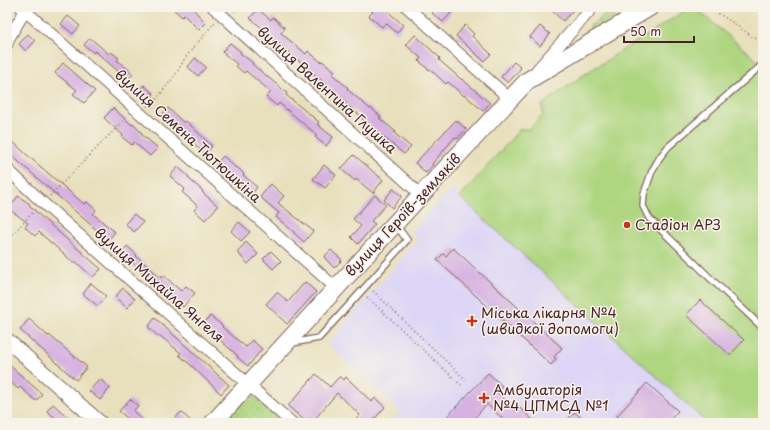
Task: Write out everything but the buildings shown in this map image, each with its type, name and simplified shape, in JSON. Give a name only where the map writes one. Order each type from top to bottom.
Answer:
[{"type":"main road","points":[[527,81],[650,7]]},
{"type":"main road","name":"вулиця Героїв-земляків","points":[[213,423],[527,81]]},
{"type":"street","points":[[407,7],[510,99]]},
{"type":"street","name":"вулиця Героїв-земляків","points":[[527,81],[593,7]]},
{"type":"street","points":[[7,44],[24,8]]},
{"type":"street","name":"вулиця Семена Тютюшкіна","points":[[24,8],[336,288]]},
{"type":"street","name":"вулиця Валентина Глушка","points":[[217,11],[421,195]]},
{"type":"street","name":"вулиця Михайла Янгеля","points":[[7,169],[42,202],[292,423]]},
{"type":"street","points":[[7,340],[100,423]]},
{"type":"lane","points":[[763,64],[668,146],[652,171],[644,194],[643,206],[649,218],[763,328]]},
{"type":"lane","points":[[286,344],[318,338],[367,285],[406,240],[395,223]]},
{"type":"path","points":[[7,240],[42,202],[51,196],[135,109],[152,105],[176,74],[217,11],[231,14],[238,7]]},
{"type":"path","points":[[708,7],[753,37],[763,40]]},
{"type":"path","points":[[367,285],[466,380]]},
{"type":"path","points":[[361,291],[461,386]]},
{"type":"shaded area","name":"Міська лікарня №4 (швидкої допомоги)","points":[[452,188],[707,423],[390,423],[400,412],[328,344],[418,242],[411,232]]},
{"type":"green space","points":[[611,7],[630,7],[591,31],[590,26],[599,20]]},
{"type":"green space","name":"Стадіон АРЗ","points":[[691,7],[694,7],[763,65],[763,423],[707,423],[460,197],[520,129],[529,129],[543,115],[542,105],[582,76]]},
{"type":"green space","points":[[247,398],[255,398],[283,423],[223,423]]},
{"type":"place","name":"Стадіон АРЗ","points":[[627,225]]},
{"type":"place","name":"Міська лікарня №4 (швидкої допомоги)","points":[[472,321]]},
{"type":"place","name":"Амбулаторія №4 ЦПМСД №1","points":[[484,398]]}]
